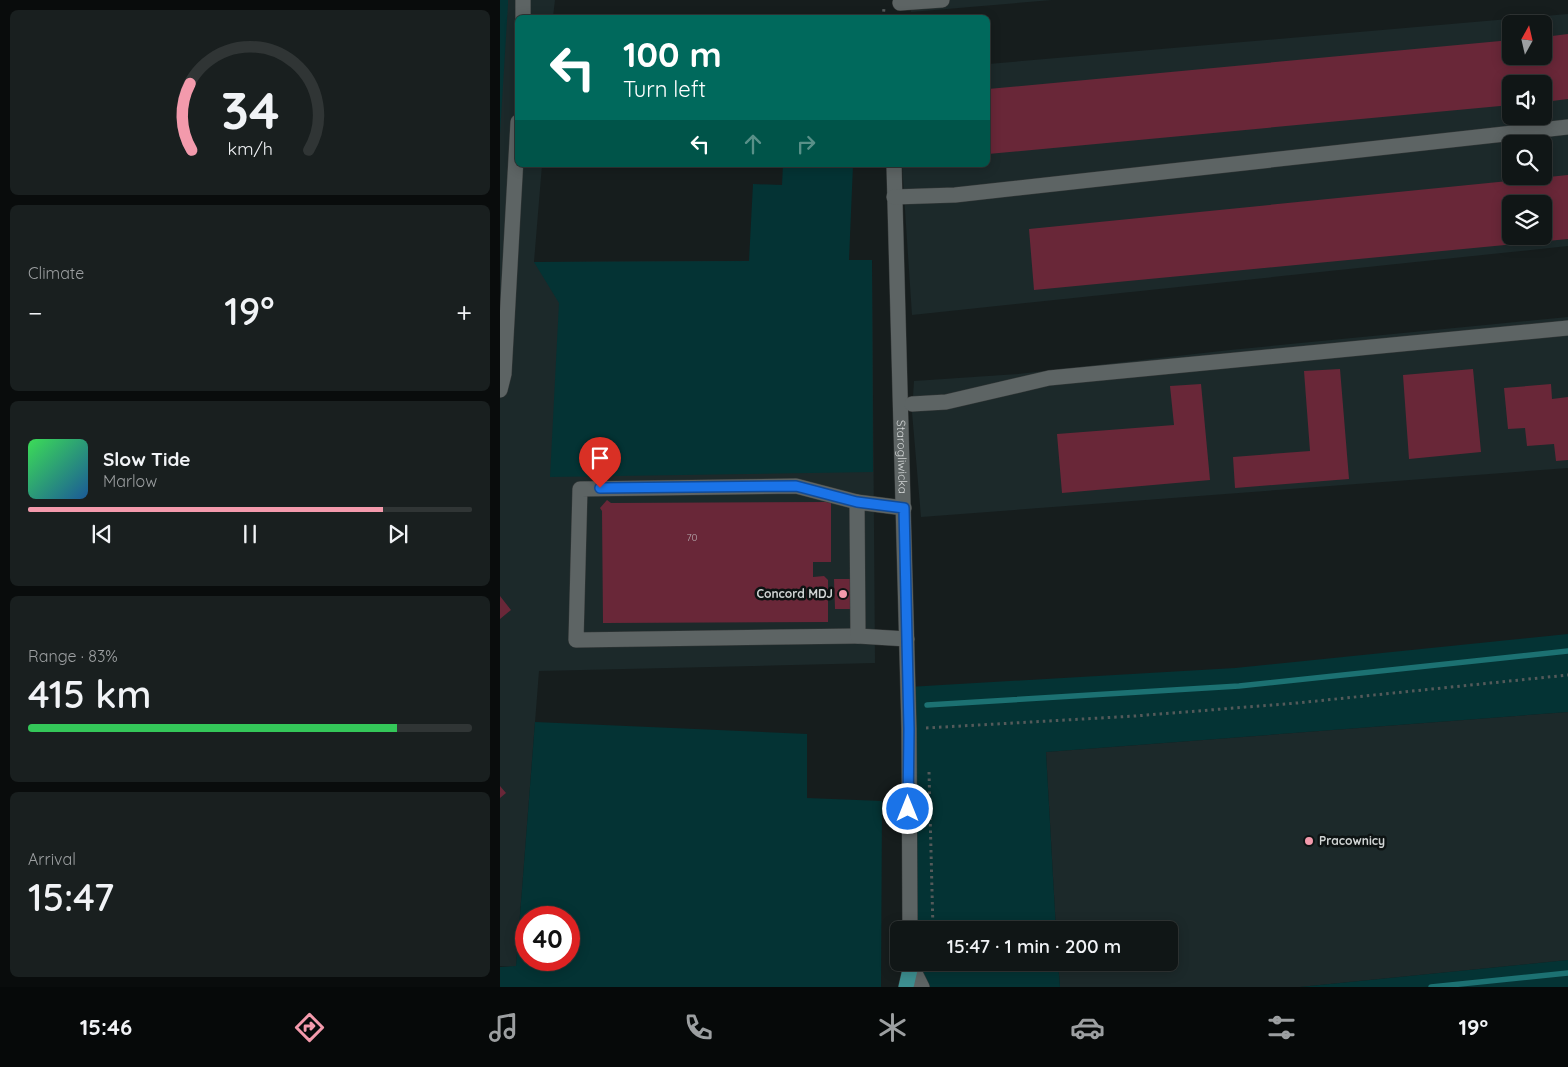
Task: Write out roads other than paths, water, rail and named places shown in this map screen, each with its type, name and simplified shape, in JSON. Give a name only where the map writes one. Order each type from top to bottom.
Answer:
[{"type":"main road","points":[[906,987],[909,971]]},
{"type":"street","points":[[900,7],[942,0]]},
{"type":"street","points":[[894,197],[955,195],[1568,127]]},
{"type":"street","points":[[500,390],[504,374],[516,167]]},
{"type":"street","name":"Starogliwicka","points":[[894,167],[909,729],[910,921]]},
{"type":"street","points":[[912,404],[946,402],[1050,378],[1568,328]]},
{"type":"street","points":[[904,508],[857,502],[796,486],[580,489],[576,640],[858,636],[907,639]]},
{"type":"street","points":[[857,502],[858,636]]},
{"type":"street","points":[[912,971],[913,987]]},
{"type":"street","points":[[914,971],[922,987]]},
{"type":"waterway","points":[[927,705],[1239,686],[1568,651]]},
{"type":"waterway","points":[[1431,987],[1568,973]]},
{"type":"place","name":"Concord MDJ","points":[[843,594]]},
{"type":"place","name":"Pracownicy","points":[[1309,841]]}]
